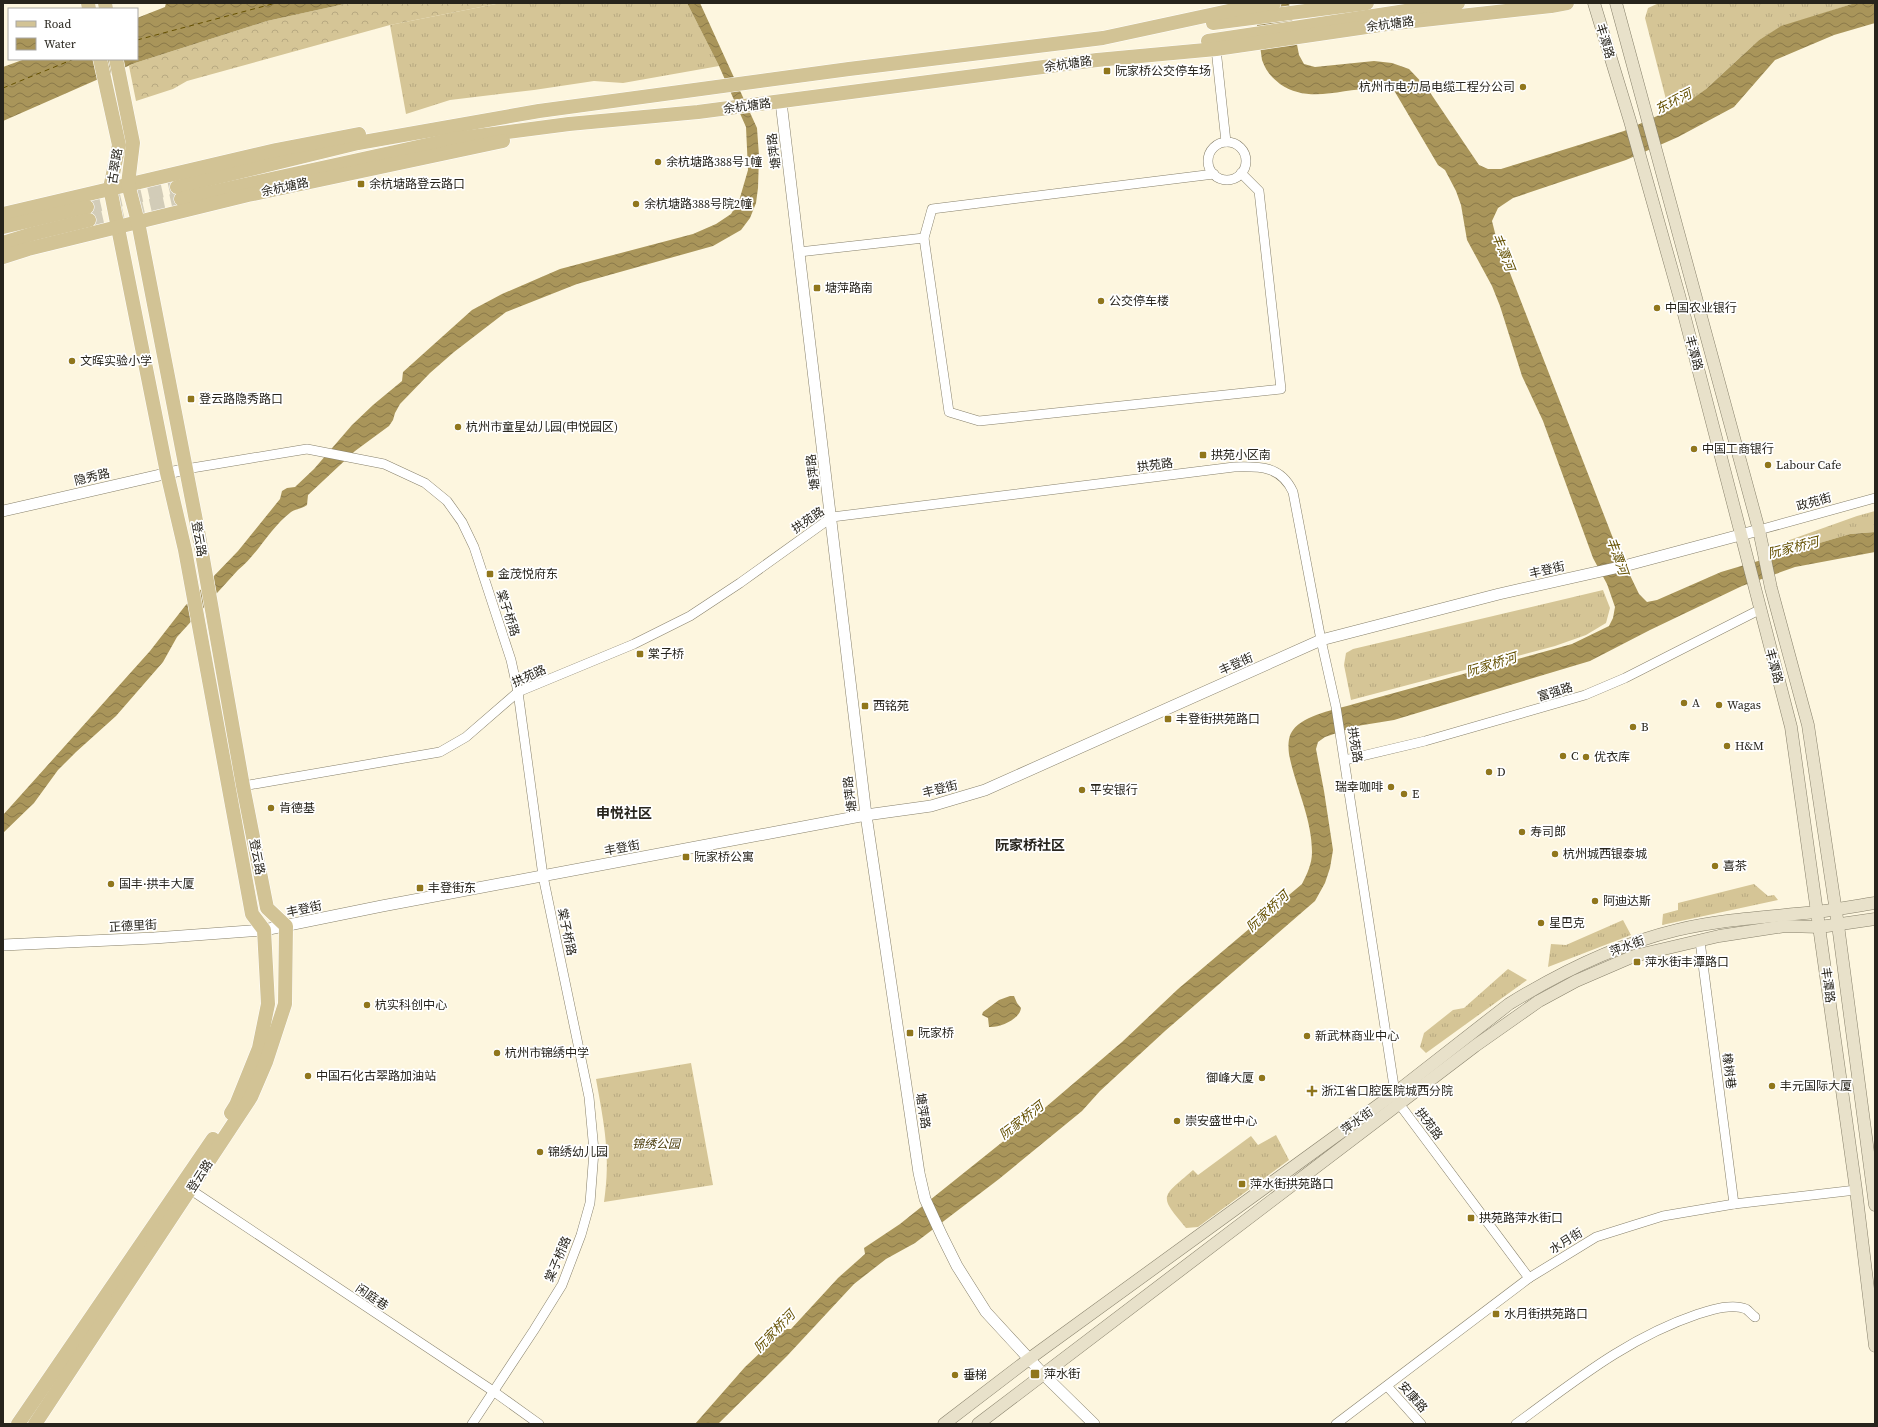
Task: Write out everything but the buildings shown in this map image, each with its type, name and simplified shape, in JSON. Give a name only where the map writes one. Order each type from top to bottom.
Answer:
[{"type":"main road","points":[[1247,12],[1274,3]]},
{"type":"main road","points":[[1301,24],[1367,3]]},
{"type":"main road","points":[[1247,12],[1301,24],[1458,3]]},
{"type":"main road","name":"余杭塘路","points":[[1247,12],[1103,38],[539,111],[358,143],[179,193],[454,139],[569,124],[781,102],[1097,60],[1216,49],[1301,24],[1567,3]]},
{"type":"main road","name":"丰潭路","points":[[1594,3],[1630,121],[1679,295],[1741,534],[1759,610],[1791,727],[1856,1190],[1875,1346]]},
{"type":"main road","name":"丰潭路","points":[[1616,3],[1759,530],[1771,588],[1808,725],[1838,925],[1875,1204]]},
{"type":"main road","points":[[1097,60],[1250,38]]},
{"type":"main road","name":"古翠路","points":[[100,60],[119,145],[110,188],[119,227]]},
{"type":"main road","name":"古翠路","points":[[116,60],[134,143],[128,184],[138,222]]},
{"type":"main road","name":"余杭塘路","points":[[3,214],[276,150],[478,112],[539,111]]},
{"type":"main road","name":"余杭塘路","points":[[3,257],[28,249],[248,195],[488,144],[569,124]]},
{"type":"main road","points":[[3,227],[88,214],[3,243]]},
{"type":"main road","name":"登云路","points":[[35,1424],[251,1097],[266,1062],[285,1004],[286,926],[267,908],[243,786],[199,536],[138,222]]},
{"type":"main road","name":"登云路","points":[[18,1424],[236,1105],[259,1048],[265,1024],[268,986],[264,930],[252,914],[185,550],[168,473],[119,227]]},
{"type":"main road","name":"萍水街","points":[[944,1424],[1029,1359],[1394,1093],[1509,1004],[1569,970],[1644,939],[1678,930],[1745,918],[1816,912],[1875,903]]},
{"type":"main road","name":"萍水街","points":[[978,1424],[1476,1046],[1539,1001],[1576,981],[1634,956],[1700,941],[1785,926],[1820,927],[1875,919]]},
{"type":"street","points":[[1216,49],[1226,142]]},
{"type":"street","name":"塘萍路","points":[[781,102],[832,517],[866,815],[918,1165],[925,1199],[957,1266],[986,1312],[1044,1375],[1094,1424]]},
{"type":"street","points":[[1214,174],[1209,163],[1211,151],[1220,143],[1226,142],[1238,145],[1245,155],[1245,167],[1242,173],[1231,179],[1224,179],[1214,174],[932,209],[924,238],[950,412],[979,421],[1281,389],[1259,191],[1242,173]]},
{"type":"street","points":[[799,252],[924,238]]},
{"type":"street","name":"棠子桥路","points":[[186,469],[308,449],[384,464],[425,483],[447,501],[462,522],[474,547],[511,660],[518,692],[543,876],[589,1097],[594,1151],[590,1202],[581,1235],[562,1285],[472,1424]]},
{"type":"street","name":"拱苑路","points":[[243,786],[440,752],[466,737],[518,692],[634,644],[690,616],[740,583],[832,517],[1234,467],[1263,468],[1277,472],[1288,481],[1293,492],[1321,640],[1336,707],[1394,1093],[1400,1105],[1529,1278]]},
{"type":"street","name":"隐秀路","points":[[3,511],[186,469]]},
{"type":"street","name":"政苑街","points":[[1759,530],[1875,498]]},
{"type":"street","points":[[1741,534],[1759,530]]},
{"type":"street","name":"丰登街","points":[[264,930],[382,906],[866,815],[931,806],[985,790],[1321,640],[1499,594],[1624,566],[1741,534]]},
{"type":"street","name":"富强路","points":[[1345,760],[1425,740],[1585,695],[1625,678],[1759,610]]},
{"type":"street","name":"正德里街","points":[[3,945],[154,938],[264,930]]},
{"type":"street","name":"橡树巷","points":[[1700,941],[1734,1204]]},
{"type":"street","name":"闲庭巷","points":[[191,1190],[493,1391],[539,1424]]},
{"type":"street","name":"水月街","points":[[1336,1424],[1529,1278],[1596,1237],[1663,1216],[1734,1204],[1856,1190]]},
{"type":"street","points":[[1516,1424],[1605,1359],[1629,1344],[1679,1321],[1713,1310],[1732,1307],[1745,1309],[1755,1317]]},
{"type":"street","name":"安康路","points":[[1387,1386],[1421,1424]]},
{"type":"green space","points":[[349,3],[501,3],[390,25],[187,81],[173,89],[136,101],[129,66],[135,63],[267,21]]},
{"type":"green space","points":[[501,3],[687,3],[719,66],[623,83],[594,81],[450,100],[406,114],[390,25]]},
{"type":"green space","points":[[1659,3],[1855,3],[1781,27],[1759,40],[1706,89],[1689,102],[1669,111],[1645,18],[1648,8]]},
{"type":"green space","points":[[1875,511],[1875,532],[1850,534],[1786,553],[1784,542]]},
{"type":"green space","points":[[1603,590],[1610,608],[1606,623],[1586,635],[1555,646],[1351,700],[1344,665],[1346,653],[1353,649]]},
{"type":"green space","points":[[1754,884],[1768,896],[1774,895],[1778,900],[1662,925],[1663,914],[1678,910],[1678,903]]},
{"type":"green space","points":[[1623,920],[1631,935],[1548,967],[1551,944],[1566,945]]},
{"type":"green space","points":[[1508,969],[1527,980],[1426,1053],[1420,1047],[1424,1033],[1453,1010],[1464,1008]]},
{"type":"green space","name":"锦绣公园","points":[[691,1063],[713,1185],[604,1202],[607,1155],[596,1079]]},
{"type":"green space","points":[[1276,1135],[1289,1160],[1198,1227],[1186,1228],[1167,1203],[1169,1192],[1174,1186],[1193,1170],[1198,1175],[1251,1136],[1258,1145]]},
{"type":"water","points":[[166,3],[349,3],[267,21],[135,63],[3,121],[3,67],[22,60],[138,60],[138,18],[165,7]]},
{"type":"water","points":[[687,3],[700,3],[757,128],[759,156],[756,203],[750,218],[741,230],[713,246],[577,284],[506,312],[454,352],[430,373],[400,404],[389,426],[355,451],[308,495],[307,505],[294,510],[284,518],[245,564],[177,637],[163,662],[116,716],[58,770],[34,803],[3,833],[3,815],[150,651],[185,606],[238,551],[280,499],[282,491],[287,488],[295,487],[314,469],[352,425],[402,381],[403,372],[472,310],[502,294],[560,269],[693,234],[716,224],[731,214],[739,201],[748,170],[746,127],[719,66]]},
{"type":"water","name":"丰潭河","points":[[1254,3],[1289,3],[1299,55],[1304,64],[1315,67],[1374,61],[1392,63],[1409,69],[1427,88],[1479,165],[1488,169],[1501,169],[1624,131],[1688,102],[1706,89],[1759,40],[1781,26],[1855,3],[1875,3],[1875,23],[1834,35],[1775,60],[1734,107],[1678,137],[1626,160],[1513,198],[1498,208],[1492,221],[1496,237],[1616,546],[1639,594],[1647,602],[1657,600],[1721,572],[1850,534],[1875,532],[1875,552],[1795,567],[1742,586],[1650,630],[1590,661],[1394,720],[1357,726],[1325,737],[1318,742],[1316,749],[1333,850],[1330,868],[1325,883],[1315,901],[1165,1031],[1100,1091],[1082,1111],[999,1179],[915,1243],[886,1259],[854,1284],[787,1356],[718,1424],[695,1424],[745,1367],[785,1329],[791,1329],[838,1278],[865,1254],[864,1248],[900,1224],[1040,1112],[1122,1042],[1178,989],[1302,884],[1310,865],[1312,852],[1306,814],[1289,754],[1289,738],[1293,730],[1298,725],[1313,716],[1330,710],[1572,644],[1609,626],[1613,618],[1615,607],[1607,584],[1593,558],[1543,421],[1522,376],[1500,306],[1492,286],[1467,240],[1461,205],[1456,191],[1445,170],[1438,165],[1395,92],[1381,89],[1366,89],[1322,94],[1308,94],[1294,91],[1280,84],[1267,71],[1262,60]]},
{"type":"water","points":[[1014,996],[1021,1008],[1020,1012],[1009,1022],[998,1026],[989,1027],[988,1018],[982,1015],[983,1012],[999,1000]]},
{"type":"ferry route","points":[[138,40],[276,3]]},
{"type":"ferry route","points":[[3,88],[72,60]]},
{"type":"tunnel","points":[[87,207],[177,187]]},
{"type":"tunnel","points":[[89,220],[181,199]]},
{"type":"place","name":"阮家桥公交停车场","points":[[1107,71]]},
{"type":"place","name":"杭州市电力局电缆工程分公司","points":[[1523,87]]},
{"type":"place","name":"余杭塘路388号1幢","points":[[658,162]]},
{"type":"place","name":"余杭塘路登云路口","points":[[361,184]]},
{"type":"place","name":"余杭塘路388号院2幢","points":[[636,204]]},
{"type":"place","name":"塘萍路南","points":[[817,288]]},
{"type":"place","name":"公交停车楼","points":[[1101,301]]},
{"type":"place","name":"中国农业银行","points":[[1657,308]]},
{"type":"place","name":"文晖实验小学","points":[[72,361]]},
{"type":"place","name":"登云路隐秀路口","points":[[191,399]]},
{"type":"place","name":"杭州市童星幼儿园(申悦园区)","points":[[458,427]]},
{"type":"place","name":"中国工商银行","points":[[1694,449]]},
{"type":"place","name":"拱苑小区南","points":[[1203,455]]},
{"type":"place","name":"Labour Cafe","points":[[1768,465]]},
{"type":"place","name":"金茂悦府东","points":[[490,574]]},
{"type":"place","name":"棠子桥","points":[[640,654]]},
{"type":"place","name":"A","points":[[1684,703]]},
{"type":"place","name":"Wagas","points":[[1719,705]]},
{"type":"place","name":"西铭苑","points":[[865,706]]},
{"type":"place","name":"丰登街拱苑路口","points":[[1168,719]]},
{"type":"place","name":"B","points":[[1633,727]]},
{"type":"place","name":"H&M","points":[[1727,746]]},
{"type":"place","name":"C","points":[[1563,756]]},
{"type":"place","name":"优衣库","points":[[1586,757]]},
{"type":"place","name":"D","points":[[1489,772]]},
{"type":"place","name":"瑞幸咖啡","points":[[1391,787]]},
{"type":"place","name":"平安银行","points":[[1082,790]]},
{"type":"place","name":"E","points":[[1404,794]]},
{"type":"place","name":"肯德基","points":[[271,808]]},
{"type":"place","name":"寿司郎","points":[[1522,832]]},
{"type":"place","name":"杭州城西银泰城","points":[[1555,854]]},
{"type":"place","name":"阮家桥公寓","points":[[686,857]]},
{"type":"place","name":"喜茶","points":[[1715,866]]},
{"type":"place","name":"国丰·拱丰大厦","points":[[111,884]]},
{"type":"place","name":"丰登街东","points":[[420,888]]},
{"type":"place","name":"阿迪达斯","points":[[1595,901]]},
{"type":"place","name":"星巴克","points":[[1541,923]]},
{"type":"place","name":"萍水街丰潭路口","points":[[1637,962]]},
{"type":"place","name":"杭实科创中心","points":[[367,1005]]},
{"type":"place","name":"阮家桥","points":[[910,1033]]},
{"type":"place","name":"新武林商业中心","points":[[1307,1036]]},
{"type":"place","name":"杭州市锦绣中学","points":[[497,1053]]},
{"type":"place","name":"中国石化古翠路加油站","points":[[308,1076]]},
{"type":"place","name":"御峰大厦","points":[[1262,1078]]},
{"type":"place","name":"丰元国际大厦","points":[[1772,1086]]},
{"type":"place","name":"浙江省口腔医院城西分院","points":[[1312,1091]]},
{"type":"place","name":"崇安盛世中心","points":[[1177,1121]]},
{"type":"place","name":"锦绣幼儿园","points":[[540,1152]]},
{"type":"place","name":"萍水街拱苑路口","points":[[1242,1184]]},
{"type":"place","name":"拱苑路萍水街口","points":[[1471,1218]]},
{"type":"place","name":"水月街拱苑路口","points":[[1496,1314]]},
{"type":"place","name":"萍水街","points":[[1035,1374]]},
{"type":"place","name":"垂梯","points":[[955,1375]]},
{"type":"district","name":"申悦社区","points":[[624,813]]},
{"type":"district","name":"阮家桥社区","points":[[1030,845]]},
{"type":"water label","name":"东环河","points":[[1673,101]]},
{"type":"water label","name":"阮家桥河","points":[[1793,547]]},
{"type":"water label","name":"阮家桥河","points":[[1491,664]]},
{"type":"water label","name":"阮家桥河","points":[[1267,911]]},
{"type":"water label","name":"阮家桥河","points":[[1021,1120]]},
{"type":"water label","name":"阮家桥河","points":[[774,1331]]}]
